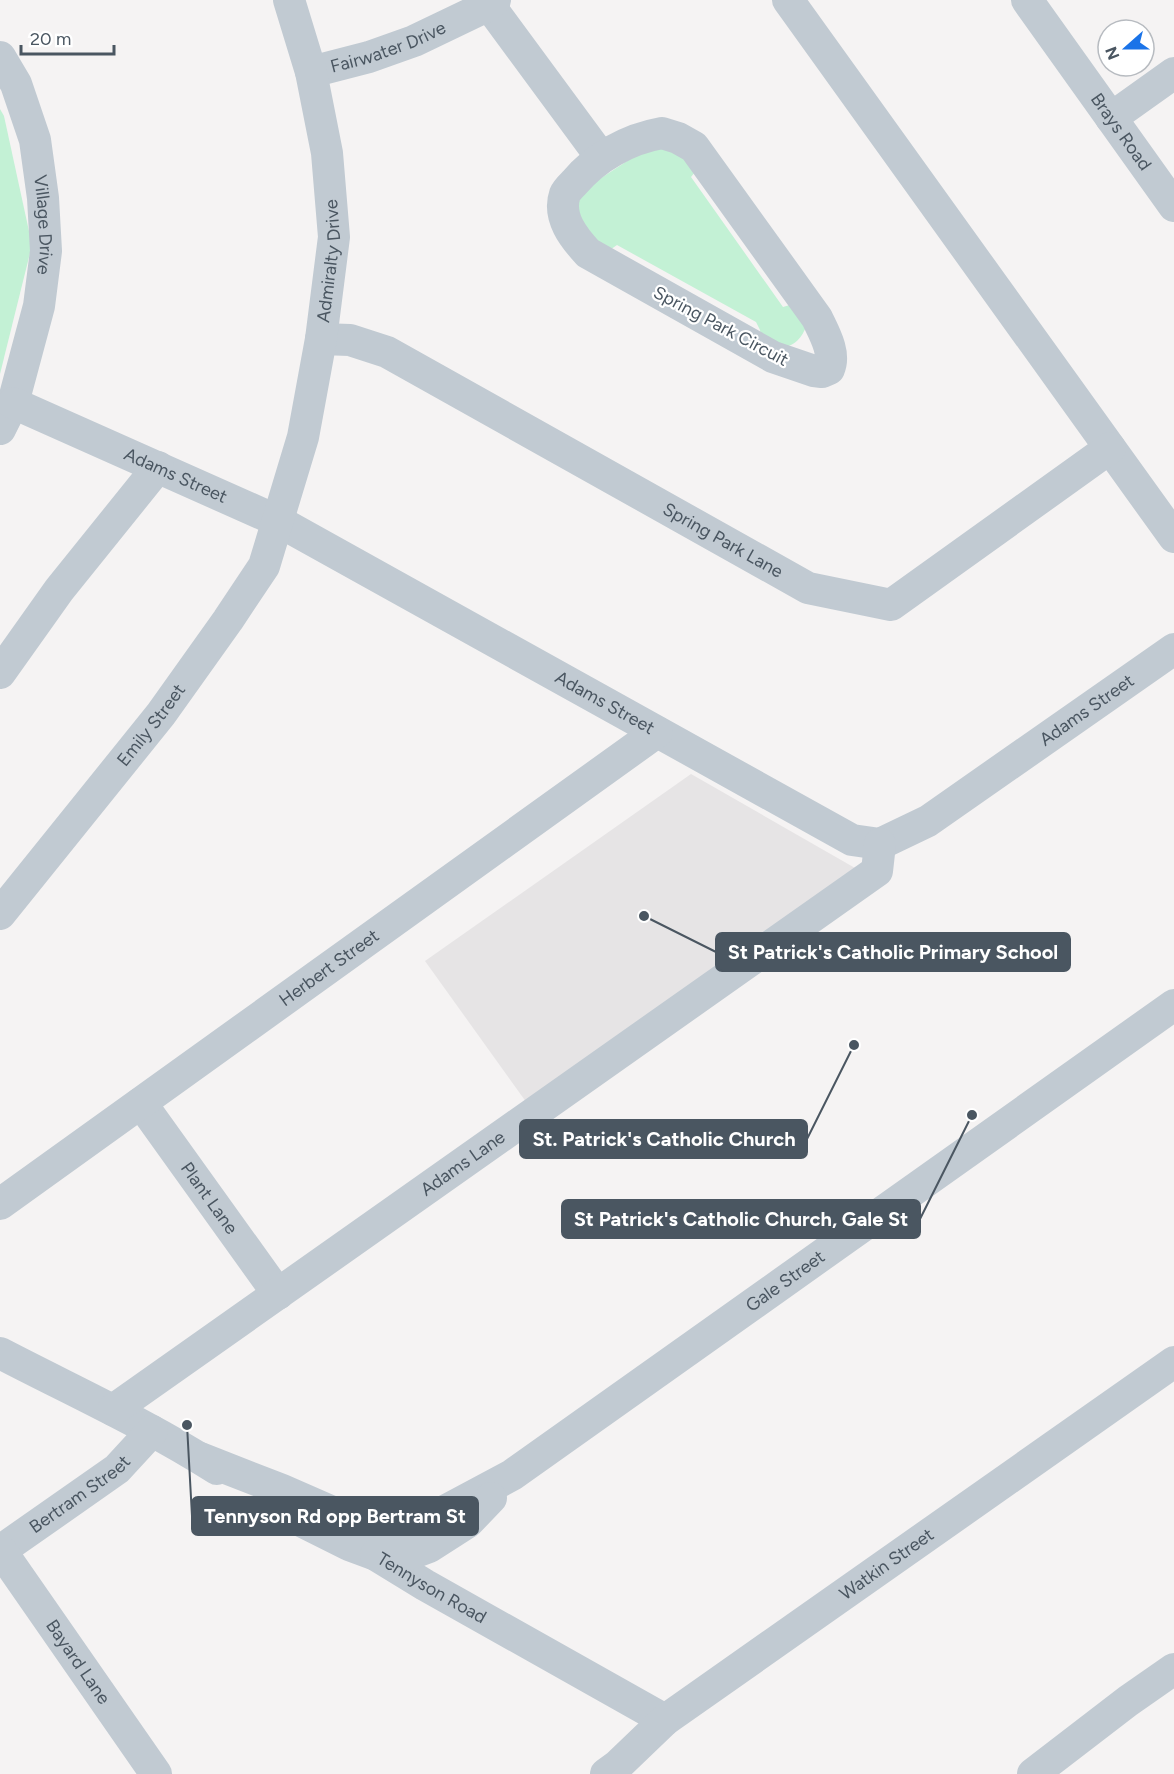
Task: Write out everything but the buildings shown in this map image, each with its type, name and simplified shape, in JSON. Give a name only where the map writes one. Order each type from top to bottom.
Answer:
[{"type":"street","name":"Admiralty Drive","points":[[278,521],[303,437],[321,339],[334,237],[327,153],[311,72],[289,0]]},
{"type":"street","points":[[788,0],[1174,537]]},
{"type":"street","name":"Brays Road","points":[[1027,0],[1174,206]]},
{"type":"street","name":"Fairwater Drive","points":[[311,72],[369,57],[414,41],[492,2]]},
{"type":"street","points":[[492,2],[601,157]]},
{"type":"street","name":"Village Drive","points":[[0,57],[16,84],[34,140],[43,198],[46,251],[39,306],[6,416]]},
{"type":"street","points":[[1111,117],[1174,73]]},
{"type":"street","name":"Spring Park Circuit","points":[[662,133],[678,138],[694,147],[817,318],[831,357],[829,369],[822,372],[813,371],[773,357],[588,253],[567,226],[564,210],[565,193],[601,157],[646,136],[662,133]]},
{"type":"street","name":"Spring Park Lane","points":[[321,339],[350,340],[387,352],[808,588],[891,605],[1110,448]]},
{"type":"street","name":"Adams Street","points":[[6,416],[158,467],[278,521],[852,840],[880,844],[928,821],[1174,649]]},
{"type":"street","points":[[0,673],[59,590],[158,467]]},
{"type":"street","name":"Emily Street","points":[[0,914],[161,714],[228,620],[264,566],[278,521]]},
{"type":"street","name":"Herbert Street","points":[[0,1204],[657,732]]},
{"type":"street","name":"Adams Lane","points":[[113,1410],[877,871],[880,844]]},
{"type":"street","name":"Gale Street","points":[[377,1542],[394,1557],[413,1553],[445,1538],[468,1522],[513,1475],[1174,1005]]},
{"type":"street","name":"Plant Lane","points":[[141,1103],[278,1294]]},
{"type":"street","name":"Tennyson Road","points":[[0,1353],[152,1431],[200,1458],[280,1510],[349,1545],[377,1542],[424,1585],[665,1720]]},
{"type":"street","name":"Watkin Street","points":[[606,1774],[665,1720],[1174,1362]]},
{"type":"street","name":"Bertram Street","points":[[1,1551],[117,1469],[152,1431]]},
{"type":"street","name":"Bayard Lane","points":[[1,1551],[155,1774]]},
{"type":"street","points":[[1033,1774],[1128,1701],[1174,1669]]},
{"type":"shaded area","points":[[691,774],[862,872],[529,1106],[425,961]]},
{"type":"green space","points":[[0,109],[4,116],[32,245],[0,374]]},
{"type":"green space","points":[[662,144],[699,167],[691,177],[783,307],[793,304],[806,327],[793,344],[780,349],[761,339],[756,322],[617,245],[607,252],[582,235],[577,206],[582,194],[592,184],[647,148]]},
{"type":"place","name":"St Patrick's Catholic Primary School","points":[[644,916]]},
{"type":"place","name":"St. Patrick's Catholic Church","points":[[854,1045]]},
{"type":"place","name":"St Patrick's Catholic Church, Gale St","points":[[972,1115]]},
{"type":"place","name":"Tennyson Rd opp Bertram St","points":[[187,1425]]}]
